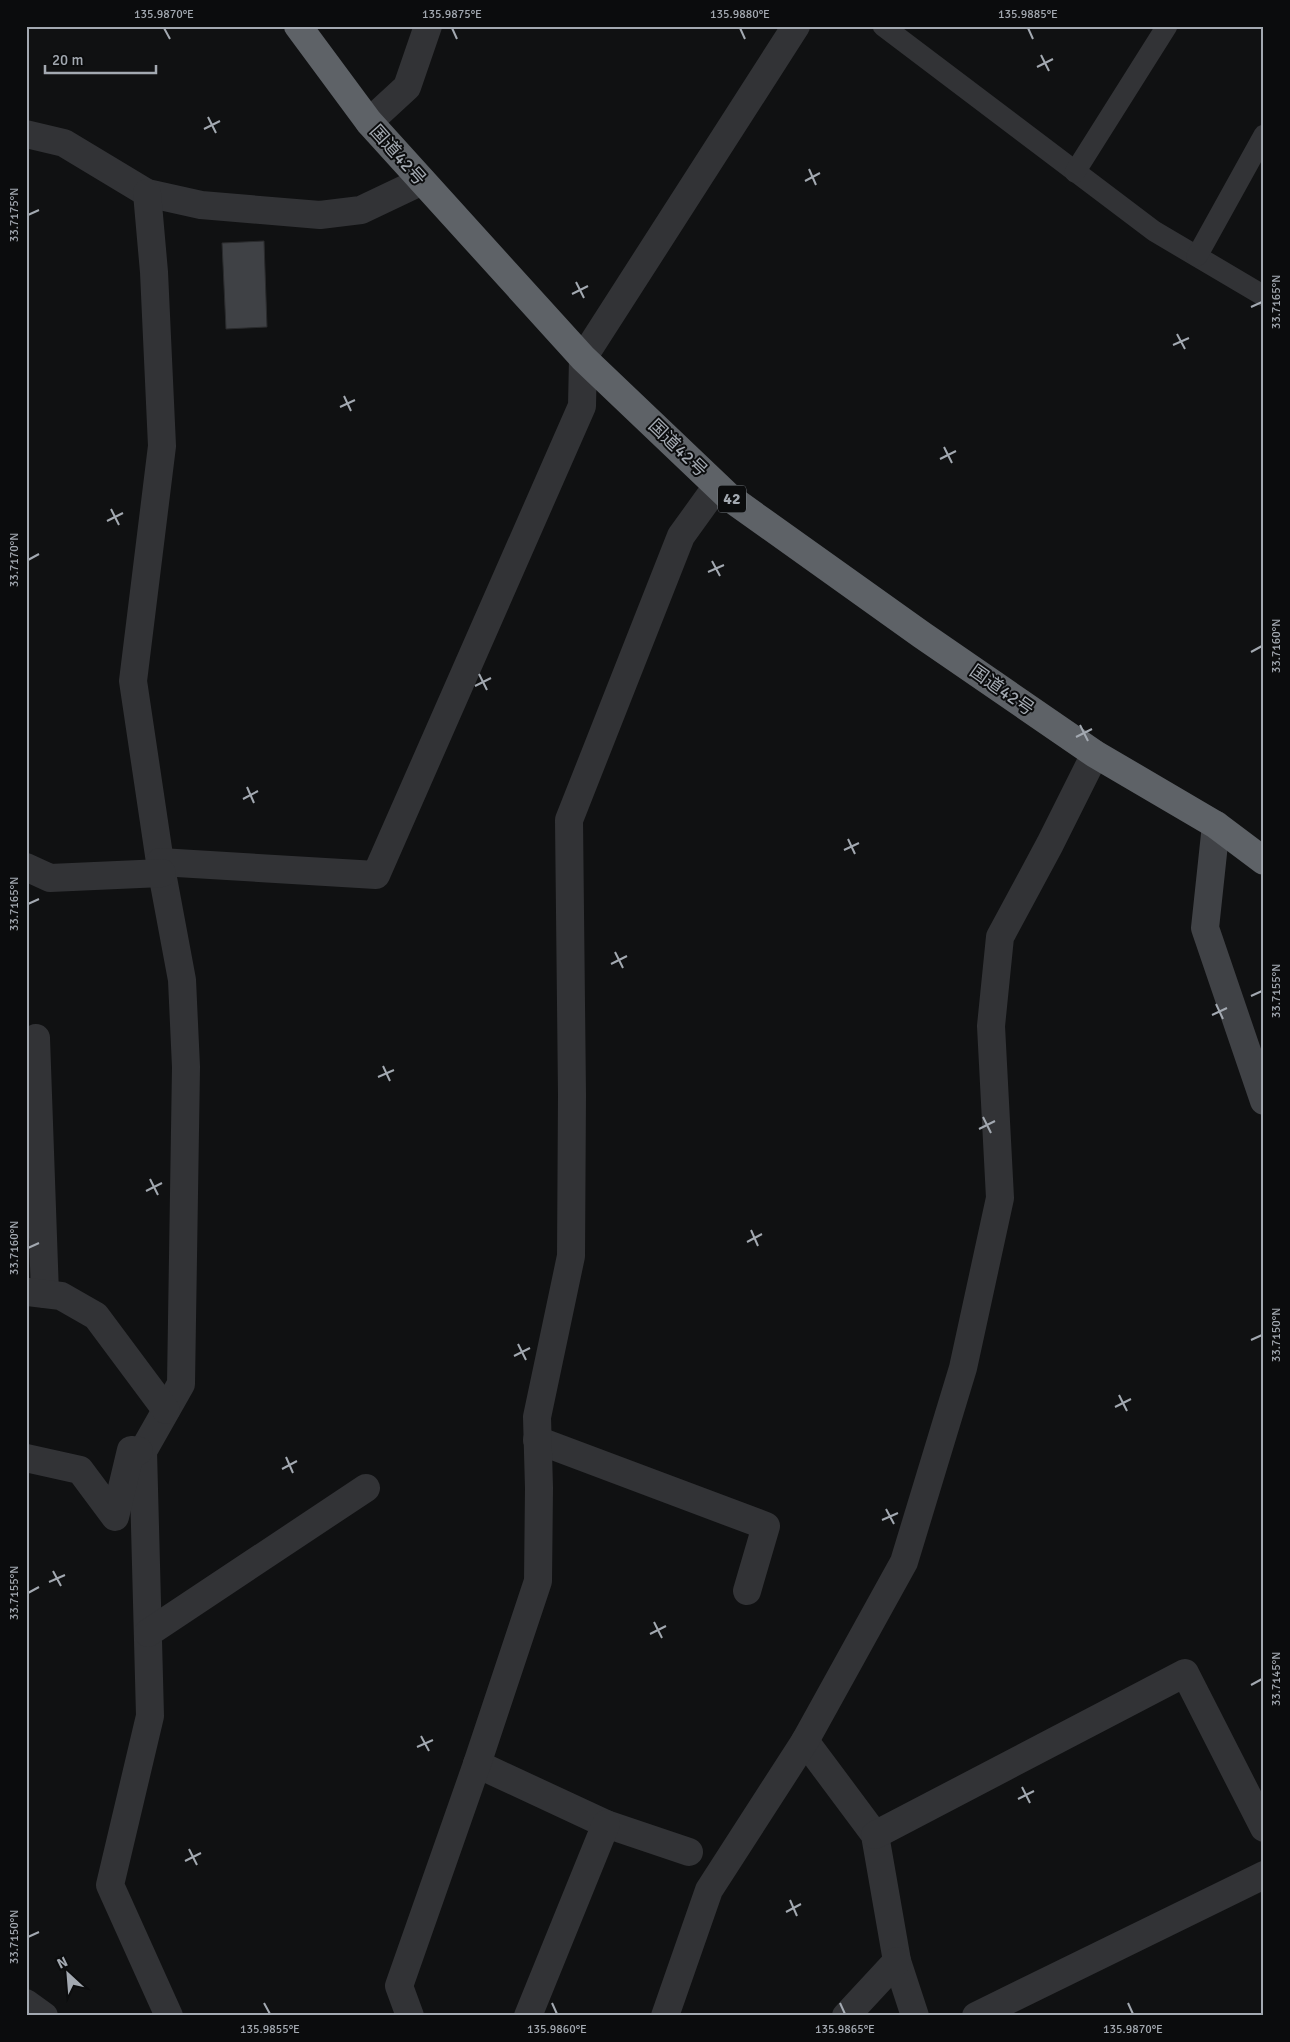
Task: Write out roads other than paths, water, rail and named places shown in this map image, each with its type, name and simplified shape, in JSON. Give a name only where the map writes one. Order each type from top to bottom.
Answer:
[{"type":"highway","name":"国道42号","points":[[298,26],[369,122],[583,358],[730,498],[922,635],[1095,754],[1216,825],[1264,861]]},
{"type":"street","points":[[369,122],[407,87],[428,26]]},
{"type":"street","points":[[26,867],[50,878],[161,868],[376,875],[582,406],[583,358],[796,26]]},
{"type":"street","points":[[26,134],[64,143],[147,193],[201,205],[320,214],[361,210],[422,181]]},
{"type":"street","points":[[147,193],[154,272],[162,446],[133,681],[161,868],[182,980],[186,1067],[181,1384],[143,1451],[150,1716],[110,1885],[169,2016]]},
{"type":"street","points":[[410,2016],[399,1986],[477,1764],[538,1581],[537,1417],[570,1256],[572,1095],[569,820],[681,536],[717,486]]},
{"type":"street","points":[[665,2016],[709,1890],[805,1741],[904,1562],[963,1368],[1000,1198],[991,1026],[1000,937],[1050,844],[1095,754]]},
{"type":"street","points":[[1216,825],[1205,928],[1264,1101]]},
{"type":"street","points":[[36,1038],[36,1292],[61,1296],[96,1316],[166,1410]]},
{"type":"street","points":[[538,1440],[766,1526],[747,1591]]},
{"type":"street","points":[[26,1458],[80,1470],[115,1517],[131,1450],[143,1451]]},
{"type":"street","points":[[148,1633],[366,1488]]},
{"type":"street","points":[[875,1835],[1185,1673],[1264,1828]]},
{"type":"street","points":[[805,1741],[875,1835],[897,1961],[915,2016]]},
{"type":"street","points":[[477,1764],[606,1824],[689,1852]]},
{"type":"street","points":[[528,2016],[606,1824]]},
{"type":"street","points":[[976,2016],[1264,1874]]},
{"type":"street","points":[[846,2016],[897,1961]]},
{"type":"street","points":[[26,2003],[44,2016]]},
{"type":"lane","points":[[883,26],[1154,230],[1264,296]]},
{"type":"lane","points":[[1076,172],[1166,26]]},
{"type":"lane","points":[[1197,256],[1264,135]]}]
